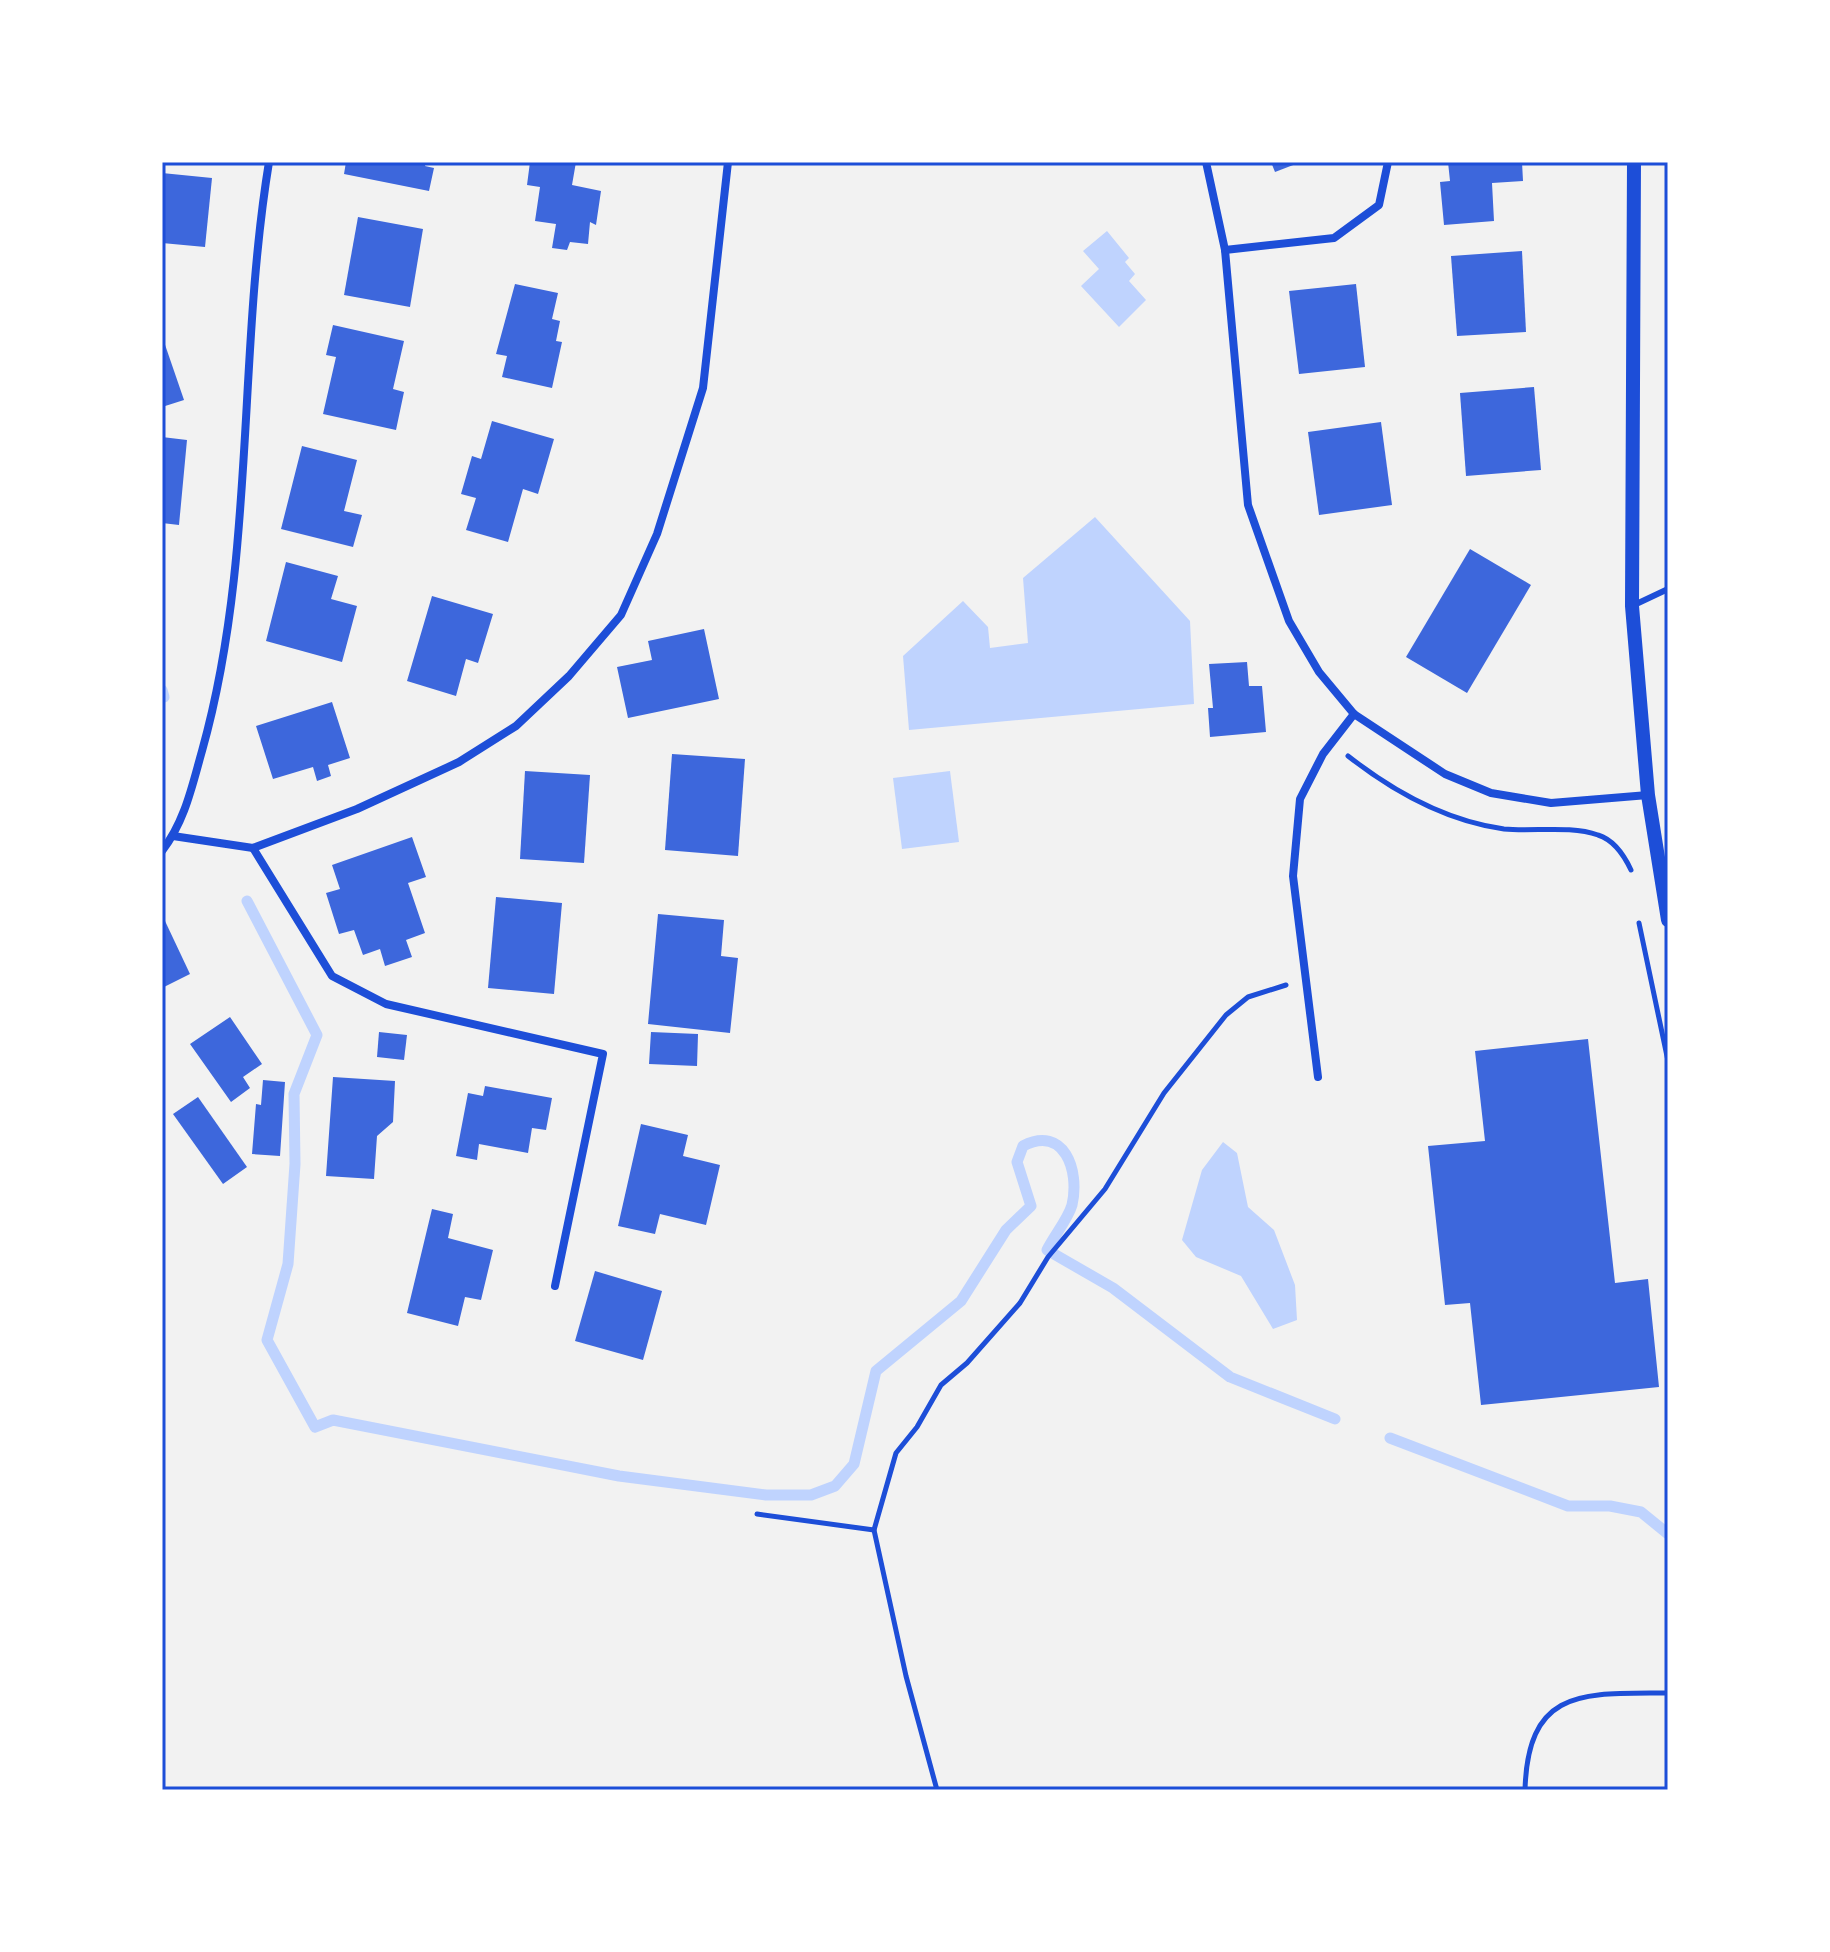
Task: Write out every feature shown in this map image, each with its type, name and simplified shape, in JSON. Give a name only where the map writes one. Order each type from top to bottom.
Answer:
[{"type":"street","points":[[162,851],[173,836],[193,788],[207,735],[228,625],[269,162]]},
{"type":"street","points":[[173,836],[253,848],[357,809],[471,755],[516,726],[569,676],[621,615],[657,534],[703,388],[728,162]]},
{"type":"street","points":[[1206,162],[1225,250],[1248,505],[1289,621],[1319,672],[1354,714],[1445,774],[1491,793],[1551,803],[1648,795]]},
{"type":"street","points":[[1225,250],[1334,238],[1379,205],[1388,162]]},
{"type":"street","points":[[1634,162],[1632,606],[1648,795],[1668,920]]},
{"type":"street","points":[[1318,1077],[1293,876],[1300,799],[1332,743],[1354,714]]},
{"type":"street","points":[[253,848],[332,976],[386,1004],[603,1054],[555,1286]]},
{"type":"lane","points":[[1632,606],[1668,589]]},
{"type":"path","points":[[1332,743],[1374,777],[1446,814],[1503,828],[1596,834],[1617,847],[1632,873]]},
{"type":"path","points":[[1638,914],[1668,1061]]},
{"type":"path","points":[[937,1790],[906,1676],[874,1530],[896,1453],[917,1427],[941,1385],[967,1363],[1020,1303],[1048,1257],[1105,1189],[1164,1093],[1236,1005],[1261,992],[1306,979]]},
{"type":"path","points":[[757,1514],[874,1530]]},
{"type":"path","points":[[1525,1790],[1528,1748],[1551,1712],[1571,1700],[1592,1694],[1668,1693]]},
{"type":"water","points":[[1107,231],[1129,258],[1125,262],[1135,274],[1129,281],[1146,300],[1119,327],[1081,286],[1099,269],[1083,251]]},
{"type":"water","points":[[1095,517],[1190,621],[1194,704],[909,730],[903,656],[963,601],[988,627],[990,648],[1028,643],[1023,578]]},
{"type":"water","points":[[950,771],[959,842],[902,849],[893,778]]},
{"type":"water","points":[[1223,1142],[1237,1153],[1248,1207],[1274,1230],[1295,1285],[1297,1320],[1273,1329],[1241,1276],[1196,1257],[1182,1240],[1202,1170]]},
{"type":"building","points":[[346,162],[426,162],[425,166],[434,168],[429,191],[344,174]]},
{"type":"building","points":[[530,162],[576,162],[572,185],[601,191],[596,225],[590,222],[588,244],[570,242],[567,250],[552,248],[556,224],[535,221],[540,187],[527,185]]},
{"type":"building","points":[[1271,162],[1301,162],[1275,172]]},
{"type":"building","points":[[1448,162],[1522,162],[1523,181],[1492,183],[1494,221],[1444,225],[1440,182],[1450,181]]},
{"type":"building","points":[[162,173],[212,178],[205,247],[162,243]]},
{"type":"building","points":[[358,217],[423,229],[410,307],[344,295]]},
{"type":"building","points":[[1522,251],[1526,332],[1457,336],[1451,256]]},
{"type":"building","points":[[515,284],[558,293],[552,319],[560,321],[556,341],[562,342],[552,388],[502,377],[507,356],[496,354]]},
{"type":"building","points":[[1356,284],[1365,367],[1299,374],[1289,291]]},
{"type":"building","points":[[333,325],[404,341],[393,389],[404,392],[396,430],[323,414],[336,357],[326,355]]},
{"type":"building","points":[[162,336],[184,400],[162,407]]},
{"type":"building","points":[[1534,387],[1541,470],[1466,476],[1460,393]]},
{"type":"building","points":[[492,421],[554,439],[538,494],[523,489],[508,542],[466,530],[476,498],[461,494],[472,456],[481,459]]},
{"type":"building","points":[[1381,422],[1392,505],[1319,515],[1308,432]]},
{"type":"building","points":[[162,437],[187,440],[179,525],[162,523]]},
{"type":"building","points":[[302,446],[357,460],[344,511],[362,515],[353,547],[281,529]]},
{"type":"building","points":[[1470,549],[1531,585],[1467,693],[1406,657]]},
{"type":"building","points":[[286,562],[338,576],[331,599],[357,606],[342,662],[266,641]]},
{"type":"building","points":[[432,596],[493,614],[478,663],[466,659],[456,696],[407,681]]},
{"type":"building","points":[[704,629],[719,699],[628,718],[617,667],[652,660],[648,641]]},
{"type":"building","points":[[1247,662],[1249,686],[1262,686],[1266,732],[1210,737],[1208,708],[1213,708],[1209,664]]},
{"type":"building","points":[[332,702],[350,758],[328,765],[331,776],[317,781],[313,767],[273,779],[256,726]]},
{"type":"building","points":[[672,754],[745,759],[738,856],[665,850]]},
{"type":"building","points":[[525,771],[590,775],[584,863],[520,859]]},
{"type":"building","points":[[412,837],[426,877],[408,883],[425,933],[406,940],[412,957],[385,966],[380,949],[363,955],[354,930],[339,934],[326,893],[340,889],[332,865]]},
{"type":"building","points":[[496,897],[562,903],[554,994],[488,988]]},
{"type":"building","points":[[658,914],[724,920],[721,956],[738,958],[730,1033],[648,1024]]},
{"type":"building","points":[[165,921],[190,974],[162,988],[162,922]]},
{"type":"building","points":[[230,1017],[262,1064],[243,1077],[250,1088],[231,1102],[190,1044]]},
{"type":"building","points":[[379,1032],[407,1035],[404,1060],[377,1057]]},
{"type":"building","points":[[651,1032],[698,1034],[697,1066],[649,1064]]},
{"type":"building","points":[[1588,1039],[1615,1283],[1648,1279],[1659,1387],[1481,1405],[1470,1303],[1445,1305],[1428,1146],[1485,1141],[1475,1051]]},
{"type":"building","points":[[333,1077],[395,1081],[393,1122],[377,1136],[374,1179],[326,1176]]},
{"type":"building","points":[[263,1080],[285,1082],[280,1156],[252,1154],[256,1104],[261,1105]]},
{"type":"building","points":[[485,1086],[552,1098],[546,1130],[532,1128],[528,1153],[479,1144],[477,1160],[456,1156],[468,1093],[483,1096]]},
{"type":"building","points":[[198,1097],[247,1167],[223,1184],[173,1114]]},
{"type":"building","points":[[641,1124],[688,1135],[683,1156],[720,1165],[706,1225],[660,1214],[655,1234],[618,1226]]},
{"type":"building","points":[[432,1209],[453,1214],[448,1238],[493,1250],[481,1300],[465,1297],[458,1326],[407,1313]]},
{"type":"building","points":[[595,1271],[662,1291],[643,1360],[575,1341]]},
{"type":"waterway","points":[[162,690],[164,697]]},
{"type":"waterway","points":[[247,901],[317,1035],[294,1094],[295,1164],[288,1264],[267,1340],[315,1427],[333,1420],[619,1476],[766,1495],[811,1495],[835,1486],[854,1464],[876,1371],[961,1301],[1006,1230],[1031,1206],[1017,1162],[1023,1146],[1037,1141],[1049,1141],[1059,1146],[1071,1165],[1073,1178],[1072,1205],[1047,1250],[1113,1288],[1230,1377],[1335,1419]]},
{"type":"waterway","points":[[1390,1438],[1568,1506],[1610,1506],[1641,1512],[1668,1534]]}]
